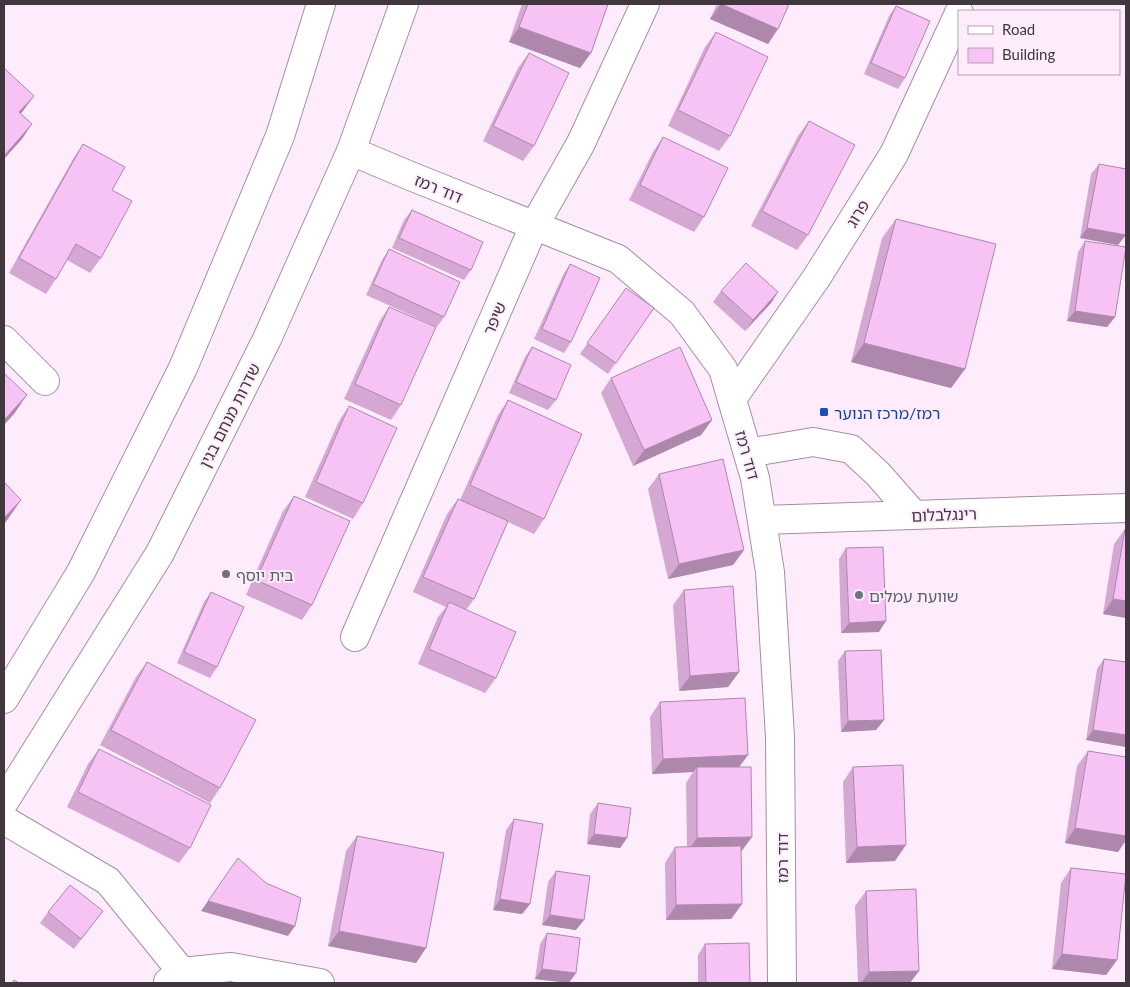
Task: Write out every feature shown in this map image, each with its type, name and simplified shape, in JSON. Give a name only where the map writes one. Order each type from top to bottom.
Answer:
[{"type":"street","points":[[4,700],[81,572],[183,368],[280,136],[321,4]]},
{"type":"street","name":"שדרות מנחם בגין","points":[[4,802],[160,553],[267,339],[351,151],[404,4]]},
{"type":"street","name":"שיפר","points":[[355,637],[534,226],[581,143],[645,4]]},
{"type":"street","name":"פרוג","points":[[732,399],[817,277],[894,154],[958,14]]},
{"type":"street","name":"דוד רמז","points":[[351,151],[618,259],[682,313],[723,369],[755,478],[770,572],[780,737],[782,983]]},
{"type":"street","points":[[4,340],[45,381]]},
{"type":"street","points":[[748,454],[813,442],[851,449],[878,474],[914,515]]},
{"type":"street","name":"רינגלבלום","points":[[762,520],[1126,508]]},
{"type":"street","points":[[4,820],[108,881],[175,978],[231,967],[320,983]]},
{"type":"building","points":[[528,4],[608,4],[591,53],[519,27]]},
{"type":"building","points":[[721,4],[789,4],[778,29]]},
{"type":"building","points":[[896,6],[930,21],[905,78],[871,63]]},
{"type":"building","points":[[716,32],[768,57],[730,136],[678,110]]},
{"type":"building","points":[[529,53],[569,73],[534,146],[493,126]]},
{"type":"building","points":[[4,68],[34,96],[19,112],[32,124],[4,156]]},
{"type":"building","points":[[809,121],[855,145],[808,235],[762,211]]},
{"type":"building","points":[[663,137],[728,168],[704,217],[640,185]]},
{"type":"building","points":[[83,144],[125,167],[112,190],[132,201],[101,258],[76,244],[56,279],[19,258]]},
{"type":"building","points":[[1099,164],[1126,169],[1126,235],[1087,228]]},
{"type":"building","points":[[412,210],[483,242],[471,270],[399,238]]},
{"type":"building","points":[[896,219],[996,244],[965,369],[864,343]]},
{"type":"building","points":[[1085,241],[1126,247],[1115,317],[1075,311]]},
{"type":"building","points":[[389,249],[460,282],[444,317],[373,284]]},
{"type":"building","points":[[746,263],[778,292],[753,320],[721,291]]},
{"type":"building","points":[[570,264],[600,278],[571,342],[542,329]]},
{"type":"building","points":[[626,288],[654,308],[616,363],[587,343]]},
{"type":"building","points":[[389,307],[436,327],[401,405],[355,384]]},
{"type":"building","points":[[532,347],[571,365],[556,400],[516,382]]},
{"type":"building","points":[[680,347],[712,420],[644,450],[611,378]]},
{"type":"building","points":[[4,373],[27,395],[4,420]]},
{"type":"building","points":[[508,400],[582,434],[544,519],[470,485]]},
{"type":"building","points":[[349,406],[397,428],[363,503],[316,482]]},
{"type":"building","points":[[723,459],[744,550],[679,564],[659,474]]},
{"type":"building","points":[[4,482],[21,500],[4,518]]},
{"type":"building","points":[[294,496],[350,521],[312,605],[256,580]]},
{"type":"building","points":[[458,499],[508,521],[474,599],[423,577]]},
{"type":"building","points":[[1126,529],[1126,601],[1113,599]]},
{"type":"building","name":"שוועת עמלים","points":[[883,547],[886,621],[849,623],[846,548]]},
{"type":"building","points":[[733,586],[739,672],[690,676],[684,590]]},
{"type":"building","points":[[211,592],[244,607],[217,667],[184,652]]},
{"type":"building","points":[[449,602],[516,632],[496,678],[429,649]]},
{"type":"building","points":[[881,650],[884,720],[848,721],[845,651]]},
{"type":"building","points":[[1104,659],[1126,662],[1126,735],[1093,730]]},
{"type":"building","points":[[147,662],[256,720],[220,788],[111,730]]},
{"type":"building","points":[[745,698],[748,755],[663,759],[660,702]]},
{"type":"building","points":[[99,749],[211,805],[190,848],[78,792]]},
{"type":"building","points":[[1088,751],[1126,757],[1126,836],[1075,828]]},
{"type":"building","points":[[903,765],[906,845],[857,847],[853,767]]},
{"type":"building","points":[[697,767],[751,767],[752,837],[697,838]]},
{"type":"building","points":[[598,803],[631,808],[627,838],[594,834]]},
{"type":"building","points":[[514,819],[543,824],[530,904],[500,899]]},
{"type":"building","points":[[357,836],[444,853],[426,948],[339,931]]},
{"type":"building","points":[[741,846],[742,904],[676,905],[675,847]]},
{"type":"building","points":[[238,858],[266,883],[301,898],[295,926],[208,901]]},
{"type":"building","points":[[1071,868],[1126,874],[1117,960],[1062,954]]},
{"type":"building","points":[[556,871],[590,876],[584,920],[550,915]]},
{"type":"building","points":[[70,885],[103,911],[81,939],[48,912]]},
{"type":"building","points":[[916,889],[919,971],[869,972],[866,891]]},
{"type":"building","points":[[547,933],[580,938],[576,973],[542,969]]},
{"type":"building","points":[[749,943],[750,983],[706,983],[705,944]]},
{"type":"place","name":"רמז/מרכז הנוער","points":[[824,412]]},
{"type":"place","name":"בית יוסף","points":[[226,574]]},
{"type":"place","name":"שוועת עמלים","points":[[859,595]]}]
